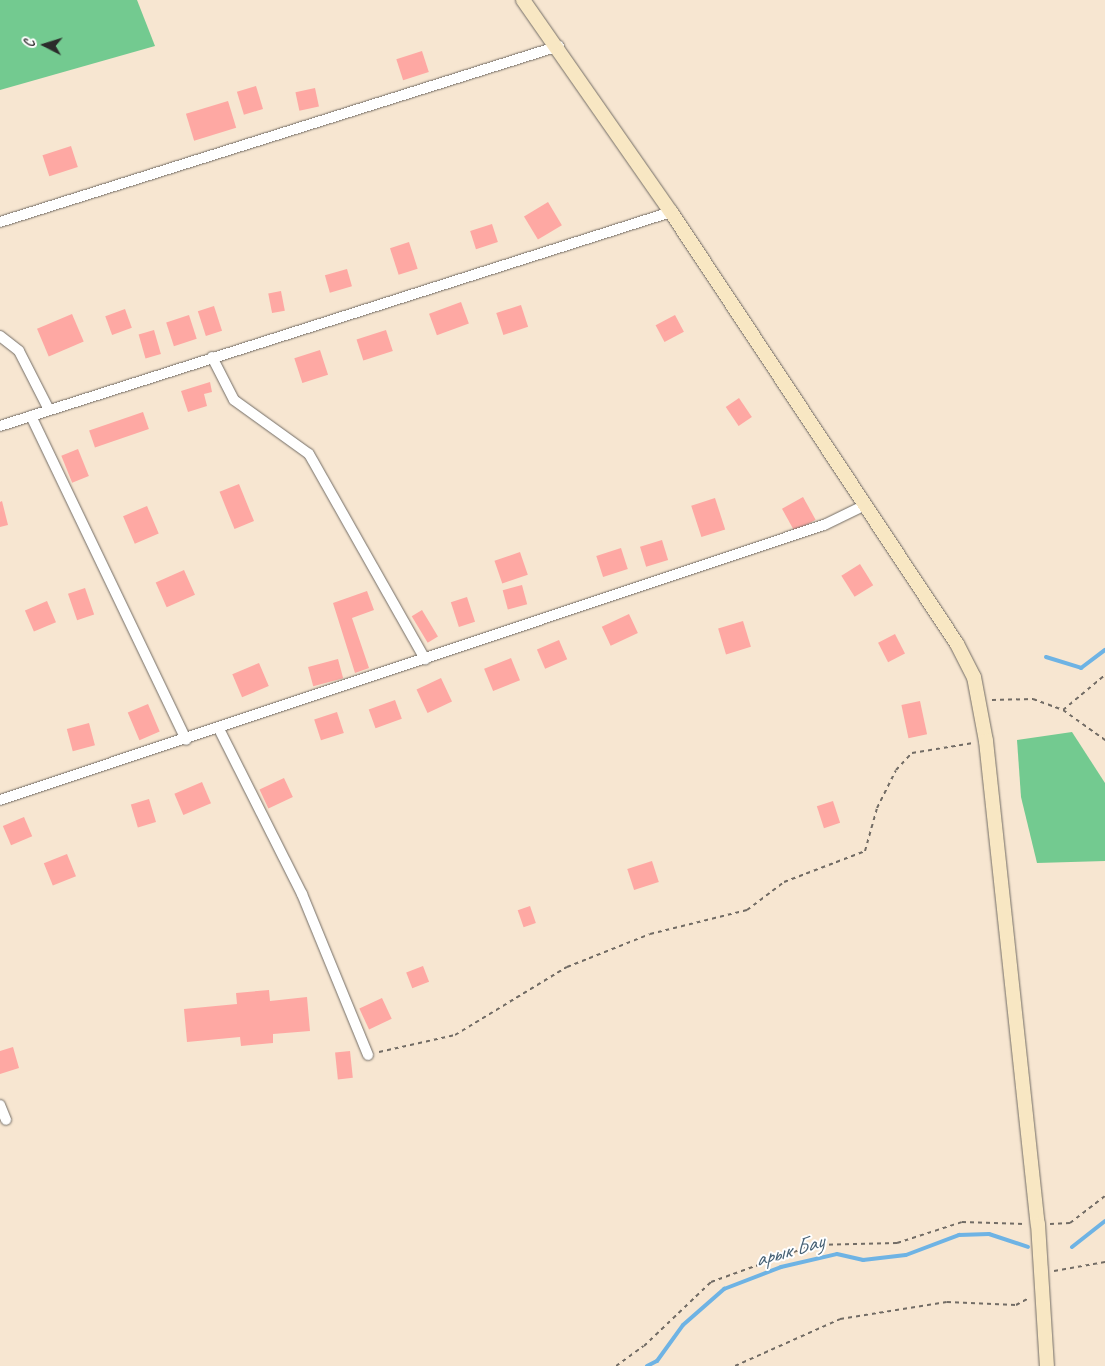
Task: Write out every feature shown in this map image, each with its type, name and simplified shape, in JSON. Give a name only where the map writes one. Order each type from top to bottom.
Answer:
[{"type":"main road","points":[[523,0],[559,46],[671,212],[957,644],[974,677],[986,740],[1038,1224],[1047,1366]]},
{"type":"street","points":[[0,222],[559,46]]},
{"type":"street","points":[[0,426],[671,212]]},
{"type":"street","points":[[0,336],[19,351],[34,373],[49,410]]},
{"type":"street","points":[[212,357],[234,400],[309,454],[425,660]]},
{"type":"street","points":[[32,416],[186,740]]},
{"type":"street","points":[[0,800],[219,729],[824,525],[865,504]]},
{"type":"street","points":[[219,729],[302,894],[368,1055]]},
{"type":"street","points":[[0,1105],[6,1120]]},
{"type":"path","points":[[1064,710],[1105,675]]},
{"type":"path","points":[[980,702],[1008,697],[1033,699],[1064,710],[1105,740]]},
{"type":"path","points":[[368,1055],[455,1035],[567,967],[650,934],[747,910],[784,882],[865,851],[877,808],[896,770],[912,753],[986,740]]},
{"type":"path","points":[[616,1366],[644,1346],[711,1282],[813,1245],[897,1243],[962,1222],[1070,1223],[1105,1196]]},
{"type":"path","points":[[1042,1272],[1105,1262]]},
{"type":"path","points":[[735,1366],[840,1319],[947,1302],[1016,1305],[1043,1292]]},
{"type":"green space","points":[[0,0],[137,0],[155,46],[0,90]]},
{"type":"green space","points":[[1072,732],[1105,783],[1105,861],[1037,863],[1021,797],[1017,740]]},
{"type":"building","points":[[422,51],[429,72],[403,80],[396,59]]},
{"type":"building","points":[[256,86],[263,109],[244,115],[237,92]]},
{"type":"building","points":[[315,88],[319,107],[299,111],[295,92]]},
{"type":"building","points":[[228,101],[236,128],[194,141],[186,114]]},
{"type":"building","points":[[71,146],[78,167],[49,176],[42,155]]},
{"type":"building","points":[[548,202],[562,225],[538,240],[524,216]]},
{"type":"building","points":[[492,224],[498,242],[476,249],[470,231]]},
{"type":"building","points":[[409,242],[418,269],[399,275],[390,248]]},
{"type":"building","points":[[347,269],[352,286],[330,293],[325,275]]},
{"type":"building","points":[[281,291],[285,311],[272,313],[268,293]]},
{"type":"building","points":[[461,302],[469,324],[437,335],[429,314]]},
{"type":"building","points":[[521,305],[528,327],[503,335],[496,313]]},
{"type":"building","points":[[214,306],[222,331],[206,336],[198,311]]},
{"type":"building","points":[[125,309],[132,328],[112,335],[105,316]]},
{"type":"building","points":[[72,314],[84,342],[49,356],[37,329]]},
{"type":"building","points":[[189,315],[197,339],[174,346],[166,322]]},
{"type":"building","points":[[675,315],[684,332],[664,342],[656,325]]},
{"type":"building","points":[[154,330],[161,354],[146,358],[139,334]]},
{"type":"building","points":[[386,330],[393,351],[363,361],[357,340]]},
{"type":"building","points":[[320,350],[328,375],[302,383],[294,358]]},
{"type":"building","points":[[210,382],[212,392],[204,394],[207,406],[188,412],[181,391]]},
{"type":"building","points":[[739,398],[752,417],[739,426],[726,407]]},
{"type":"building","points":[[143,412],[149,429],[95,448],[89,431]]},
{"type":"building","points":[[78,449],[89,476],[72,483],[61,456]]},
{"type":"building","points":[[239,484],[254,521],[235,529],[220,492]]},
{"type":"building","points":[[803,497],[816,520],[795,531],[782,509]]},
{"type":"building","points":[[715,498],[725,529],[701,537],[691,506]]},
{"type":"building","points":[[2,501],[8,525],[0,527],[0,502]]},
{"type":"building","points":[[147,506],[159,534],[135,544],[123,516]]},
{"type":"building","points":[[662,540],[668,560],[646,567],[640,547]]},
{"type":"building","points":[[621,548],[628,569],[603,577],[596,556]]},
{"type":"building","points":[[520,552],[528,575],[502,583],[494,561]]},
{"type":"building","points":[[860,564],[873,585],[855,597],[841,576]]},
{"type":"building","points":[[184,570],[195,595],[167,607],[156,583]]},
{"type":"building","points":[[522,585],[527,604],[508,609],[503,590]]},
{"type":"building","points":[[85,588],[94,614],[77,620],[68,594]]},
{"type":"building","points":[[367,591],[374,610],[352,618],[369,668],[355,673],[333,603]]},
{"type":"building","points":[[467,597],[475,622],[459,627],[451,602]]},
{"type":"building","points":[[47,601],[56,622],[34,632],[25,610]]},
{"type":"building","points":[[422,610],[438,637],[428,643],[412,616]]},
{"type":"building","points":[[629,614],[638,633],[611,646],[602,627]]},
{"type":"building","points":[[743,621],[751,647],[726,654],[718,629]]},
{"type":"building","points":[[895,634],[905,654],[888,662],[878,643]]},
{"type":"building","points":[[559,640],[567,659],[545,669],[537,649]]},
{"type":"building","points":[[511,658],[520,680],[493,691],[484,669]]},
{"type":"building","points":[[338,659],[343,678],[313,686],[308,667]]},
{"type":"building","points":[[259,663],[269,686],[242,697],[232,674]]},
{"type":"building","points":[[441,678],[452,702],[428,713],[417,689]]},
{"type":"building","points":[[395,700],[402,719],[376,728],[369,710]]},
{"type":"building","points":[[920,701],[927,734],[908,738],[901,705]]},
{"type":"building","points":[[148,704],[160,732],[139,740],[128,713]]},
{"type":"building","points":[[337,712],[344,733],[321,740],[314,719]]},
{"type":"building","points":[[89,723],[95,745],[73,751],[67,729]]},
{"type":"building","points":[[284,778],[293,797],[268,808],[260,789]]},
{"type":"building","points":[[202,782],[211,803],[183,815],[174,794]]},
{"type":"building","points":[[149,799],[156,822],[138,828],[131,805]]},
{"type":"building","points":[[833,801],[840,823],[824,828],[817,806]]},
{"type":"building","points":[[24,817],[32,836],[11,845],[3,826]]},
{"type":"building","points":[[67,854],[76,876],[53,886],[44,863]]},
{"type":"building","points":[[652,861],[659,882],[634,890],[627,869]]},
{"type":"building","points":[[530,906],[536,923],[524,927],[518,910]]},
{"type":"building","points":[[423,966],[429,982],[412,988],[406,972]]},
{"type":"building","points":[[269,990],[270,1001],[307,997],[310,1031],[273,1034],[273,1043],[241,1046],[240,1037],[187,1042],[184,1009],[237,1004],[236,993]]},
{"type":"building","points":[[382,998],[392,1019],[369,1029],[359,1009]]},
{"type":"building","points":[[13,1047],[19,1068],[0,1074],[0,1051]]},
{"type":"building","points":[[350,1051],[353,1078],[338,1079],[335,1053]]},
{"type":"waterway","points":[[1046,657],[1081,668],[1105,650]]},
{"type":"waterway","name":"арык Бау","points":[[1072,1247],[1105,1221]]},
{"type":"waterway","name":"арык Бау","points":[[647,1366],[657,1361],[683,1325],[724,1289],[781,1267],[837,1254],[863,1260],[906,1255],[959,1235],[989,1234],[1028,1247]]}]
